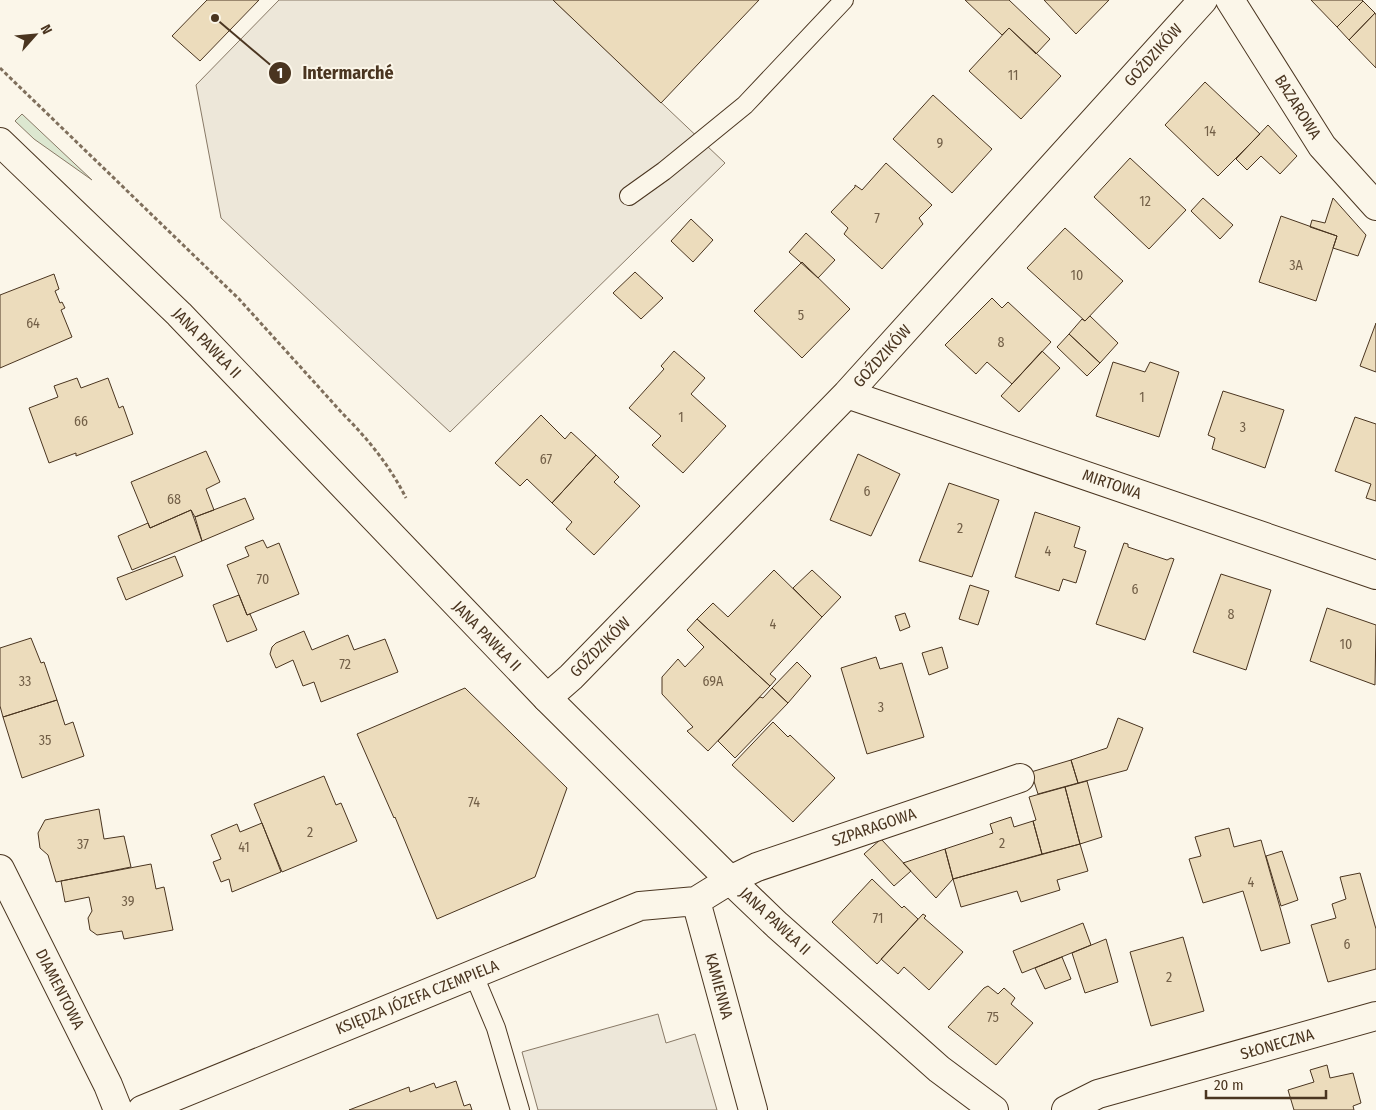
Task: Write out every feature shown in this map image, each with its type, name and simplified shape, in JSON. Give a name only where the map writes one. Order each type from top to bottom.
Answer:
[{"type":"street","name":"GOŹDZIKÓW","points":[[546,698],[571,677],[848,394],[1203,0]]},
{"type":"street","name":"BAZAROWA","points":[[1230,0],[1322,146],[1376,206]]},
{"type":"street","name":"JANA PAWŁA II","points":[[0,142],[179,314],[546,698],[730,880],[777,925],[939,1069],[994,1110]]},
{"type":"street","name":"MIRTOWA","points":[[848,394],[1376,575]]},
{"type":"street","name":"SZPARAGOWA","points":[[730,880],[757,867],[1020,778]]},
{"type":"street","name":"DIAMENTOWA","points":[[0,869],[108,1085],[118,1110]]},
{"type":"street","points":[[696,901],[730,880]]},
{"type":"street","name":"KSIĘDZA JÓZEFA CZEMPIELA","points":[[142,1110],[640,906],[696,901]]},
{"type":"street","name":"KAMIENNA","points":[[696,901],[753,1110]]},
{"type":"street","name":"SŁONECZNA","points":[[1066,1110],[1098,1094],[1376,1016]]},
{"type":"lane","points":[[629,196],[664,171],[745,105],[844,0]]},
{"type":"lane","points":[[473,973],[496,1028],[520,1110]]},
{"type":"path","points":[[0,68],[239,299],[342,414],[360,431],[395,476]]},
{"type":"green space","points":[[22,114],[92,180],[34,139],[15,121]]},
{"type":"shaded area","points":[[279,0],[553,0],[725,163],[450,432],[221,218],[196,85]]},
{"type":"shaded area","points":[[658,1014],[666,1043],[695,1034],[717,1110],[538,1110],[522,1052]]},
{"type":"building","points":[[207,0],[259,0],[200,61],[172,36]]},
{"type":"building","points":[[553,0],[759,0],[661,103]]},
{"type":"building","points":[[965,0],[1009,0],[1050,39],[1036,54],[1009,28],[1002,35]]},
{"type":"building","points":[[1044,0],[1109,0],[1076,34]]},
{"type":"building","points":[[1311,0],[1362,0],[1363,1],[1337,27]]},
{"type":"building","points":[[1363,1],[1375,13],[1349,40],[1337,27]]},
{"type":"building","points":[[1375,13],[1376,15],[1376,68],[1349,40]]},
{"type":"building","points":[[1009,28],[1061,76],[1021,119],[969,71]]},
{"type":"building","points":[[1205,82],[1260,134],[1218,176],[1165,125]]},
{"type":"building","points":[[933,95],[992,149],[952,193],[893,139]]},
{"type":"building","points":[[1268,125],[1297,156],[1280,174],[1261,156],[1247,170],[1236,159]]},
{"type":"building","points":[[1130,158],[1186,210],[1149,249],[1094,197]]},
{"type":"building","points":[[886,163],[932,205],[919,218],[923,224],[882,269],[844,234],[848,228],[831,212],[855,185],[862,190]]},
{"type":"building","points":[[1203,198],[1233,225],[1220,239],[1191,211]]},
{"type":"building","points":[[1333,198],[1366,235],[1358,256],[1333,248],[1337,236],[1310,227],[1312,220],[1325,223]]},
{"type":"building","points":[[1281,216],[1337,236],[1316,301],[1259,282]]},
{"type":"building","points":[[691,219],[713,240],[693,262],[671,241]]},
{"type":"building","points":[[1065,228],[1123,281],[1085,321],[1027,268]]},
{"type":"building","points":[[806,233],[835,260],[818,278],[789,252]]},
{"type":"building","points":[[802,262],[850,309],[802,358],[754,311]]},
{"type":"building","points":[[635,272],[663,298],[641,319],[613,293]]},
{"type":"building","points":[[54,274],[59,289],[55,291],[60,303],[62,302],[65,308],[61,310],[72,337],[0,368],[0,295]]},
{"type":"building","points":[[992,298],[1002,308],[1008,302],[1051,342],[1012,384],[987,362],[976,374],[945,345]]},
{"type":"building","points":[[1090,316],[1118,343],[1100,363],[1069,334],[1082,319],[1085,321]]},
{"type":"building","points":[[1376,323],[1376,372],[1360,366]]},
{"type":"building","points":[[1069,334],[1100,363],[1087,376],[1057,347]]},
{"type":"building","points":[[674,351],[705,378],[691,394],[726,426],[683,473],[652,445],[661,436],[629,408],[664,369],[661,366]]},
{"type":"building","points":[[1042,351],[1060,368],[1019,412],[1001,396]]},
{"type":"building","points":[[1113,362],[1145,372],[1150,362],[1179,372],[1159,437],[1096,416]]},
{"type":"building","points":[[77,378],[81,388],[108,378],[119,408],[123,406],[133,434],[76,456],[76,453],[49,463],[29,408],[58,397],[54,386]]},
{"type":"building","points":[[1223,391],[1284,410],[1265,468],[1212,449],[1215,438],[1208,435]]},
{"type":"building","points":[[541,415],[565,439],[571,432],[596,455],[552,503],[527,479],[520,486],[495,463]]},
{"type":"building","points":[[1355,417],[1376,424],[1376,501],[1366,498],[1371,484],[1335,471]]},
{"type":"building","points":[[206,451],[220,482],[206,489],[214,510],[195,517],[191,510],[150,528],[131,482]]},
{"type":"building","points":[[858,454],[900,474],[871,536],[830,520]]},
{"type":"building","points":[[596,455],[619,477],[614,482],[640,506],[594,555],[566,529],[572,522],[552,503]]},
{"type":"building","points":[[949,483],[999,500],[972,577],[919,561]]},
{"type":"building","points":[[245,498],[254,519],[202,541],[195,517]]},
{"type":"building","points":[[191,510],[202,541],[132,570],[118,536],[148,523],[150,528]]},
{"type":"building","points":[[1035,512],[1080,527],[1074,547],[1086,551],[1076,583],[1063,579],[1059,591],[1015,577]]},
{"type":"building","points":[[263,540],[267,548],[279,543],[299,594],[247,615],[227,565],[249,556],[245,547]]},
{"type":"building","points":[[1124,543],[1128,544],[1128,547],[1167,560],[1174,559],[1145,640],[1096,624]]},
{"type":"building","points":[[175,556],[183,576],[126,600],[117,578]]},
{"type":"building","points":[[774,570],[822,617],[770,674],[776,679],[770,686],[697,619],[713,603],[728,617]]},
{"type":"building","points":[[812,570],[841,597],[822,617],[793,588]]},
{"type":"building","points":[[1221,574],[1271,590],[1246,670],[1193,652]]},
{"type":"building","points":[[970,585],[989,591],[978,625],[959,619]]},
{"type":"building","points":[[239,595],[247,615],[250,614],[257,630],[227,642],[213,605]]},
{"type":"building","points":[[1327,608],[1376,625],[1375,685],[1310,661]]},
{"type":"building","points":[[905,613],[910,627],[900,631],[895,616]]},
{"type":"building","points":[[697,619],[770,686],[708,751],[687,731],[693,727],[662,694],[662,677],[678,659],[685,667],[704,647],[687,630]]},
{"type":"building","points":[[304,631],[312,650],[348,635],[354,650],[385,639],[398,672],[321,702],[314,682],[303,686],[293,660],[276,668],[270,654],[272,647],[276,643]]},
{"type":"building","points":[[31,638],[41,663],[44,662],[57,700],[3,717],[0,706],[0,648]]},
{"type":"building","points":[[942,647],[948,668],[929,675],[922,653]]},
{"type":"building","points":[[876,657],[880,669],[902,663],[924,737],[867,754],[841,668]]},
{"type":"building","points":[[797,662],[811,676],[788,703],[772,688]]},
{"type":"building","points":[[465,688],[567,788],[535,877],[437,919],[395,817],[357,734]]},
{"type":"building","points":[[772,688],[788,703],[735,758],[718,741],[760,697],[763,698]]},
{"type":"building","points":[[57,700],[65,725],[73,722],[84,756],[22,778],[3,717]]},
{"type":"building","points":[[1118,718],[1143,728],[1127,770],[1078,783],[1071,760],[1107,748]]},
{"type":"building","points":[[773,722],[788,737],[790,735],[835,778],[793,822],[732,765]]},
{"type":"building","points":[[1071,760],[1078,783],[1038,794],[1031,772]]},
{"type":"building","points":[[324,776],[336,805],[341,803],[357,841],[282,872],[254,804]]},
{"type":"building","points":[[1087,781],[1102,837],[1080,844],[1065,787]]},
{"type":"building","points":[[1065,787],[1080,844],[1042,854],[1033,821],[1036,820],[1029,797]]},
{"type":"building","points":[[99,809],[104,839],[124,836],[131,867],[56,882],[48,855],[40,848],[38,833],[45,820]]},
{"type":"building","points":[[1011,817],[1014,827],[1033,821],[1042,854],[953,879],[945,849],[993,833],[990,824]]},
{"type":"building","points":[[262,823],[281,872],[232,892],[229,879],[221,882],[213,862],[221,859],[211,835],[237,824],[240,832]]},
{"type":"building","points":[[1229,828],[1234,847],[1261,840],[1290,943],[1261,951],[1243,891],[1203,903],[1189,859],[1201,856],[1195,837]]},
{"type":"building","points":[[881,839],[911,871],[894,886],[864,854]]},
{"type":"building","points":[[1080,844],[1088,871],[1057,880],[1060,890],[1021,902],[1017,891],[961,907],[953,879]]},
{"type":"building","points":[[945,849],[953,879],[936,898],[903,863]]},
{"type":"building","points":[[1282,851],[1298,900],[1281,906],[1266,856]]},
{"type":"building","points":[[151,864],[156,889],[164,887],[173,930],[124,939],[122,931],[97,935],[90,930],[88,918],[92,911],[89,897],[65,902],[61,881]]},
{"type":"building","points":[[1360,873],[1376,929],[1376,969],[1328,982],[1311,925],[1336,918],[1332,904],[1346,899],[1340,877]]},
{"type":"building","points":[[872,879],[902,908],[904,906],[918,919],[877,964],[832,922]]},
{"type":"building","points":[[923,914],[926,916],[924,918],[963,952],[929,990],[904,967],[898,974],[881,959]]},
{"type":"building","points":[[1083,923],[1091,945],[1022,973],[1013,951]]},
{"type":"building","points":[[1183,937],[1204,1011],[1151,1026],[1130,952]]},
{"type":"building","points":[[1106,939],[1118,982],[1085,993],[1072,953]]},
{"type":"building","points":[[1062,957],[1071,979],[1045,989],[1035,968]]},
{"type":"building","points":[[988,986],[998,994],[1004,988],[1015,998],[1011,1004],[1033,1023],[996,1065],[948,1027]]},
{"type":"building","points":[[1327,1065],[1330,1078],[1353,1073],[1361,1103],[1353,1106],[1354,1110],[1294,1110],[1288,1090],[1314,1082],[1310,1070]]},
{"type":"building","points":[[456,1081],[464,1106],[470,1104],[472,1110],[349,1110],[409,1087],[410,1092],[434,1083],[436,1088]]},
{"type":"place","name":"Intermarché","points":[[215,18]]}]
